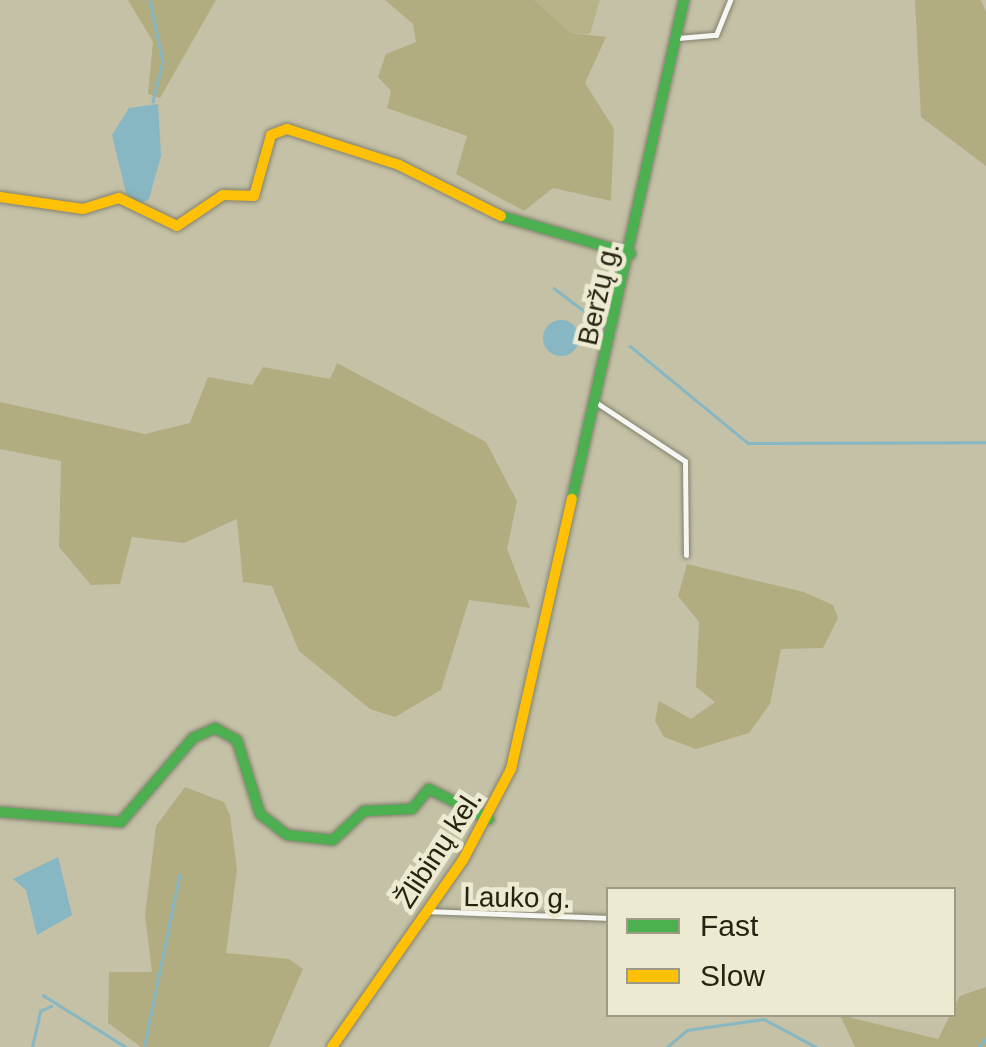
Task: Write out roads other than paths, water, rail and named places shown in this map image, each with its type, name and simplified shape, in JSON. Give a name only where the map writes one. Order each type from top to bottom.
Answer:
[{"type":"street","name":"Beržų g.","points":[[554,596],[684,0]]},
{"type":"street","points":[[678,38],[716,35],[730,0]]},
{"type":"street","points":[[0,196],[83,210],[119,198],[176,226],[223,196],[254,196],[271,135],[288,129],[399,165],[520,225],[631,254]]},
{"type":"street","points":[[598,403],[684,461],[686,555]]},
{"type":"street","name":"Žlibinų kel.","points":[[332,1047],[489,819],[516,755],[554,596]]},
{"type":"street","points":[[0,812],[120,822],[193,738],[215,728],[237,740],[255,805],[287,834],[333,840],[364,812],[412,809],[428,790],[489,819]]},
{"type":"street","name":"Lauko g.","points":[[427,911],[606,918]]},
{"type":"water","points":[[158,104],[161,156],[149,199],[139,204],[126,193],[112,135],[129,108]]},
{"type":"water","points":[[561,320],[574,325],[579,338],[574,351],[561,356],[548,351],[543,338],[548,325]]},
{"type":"water","points":[[58,857],[72,915],[37,935],[26,890],[13,879]]},
{"type":"waterway","points":[[150,0],[163,62],[153,102]]},
{"type":"waterway","points":[[554,288],[604,326]]},
{"type":"waterway","points":[[630,346],[748,443],[986,442]]},
{"type":"waterway","points":[[144,1047],[179,876]]},
{"type":"waterway","points":[[43,995],[126,1047]]},
{"type":"waterway","points":[[32,1047],[40,1011],[51,1006]]},
{"type":"waterway","points":[[667,1047],[687,1030],[764,1019],[816,1047]]},
{"type":"waterway","points":[[978,1047],[986,1038]]}]
